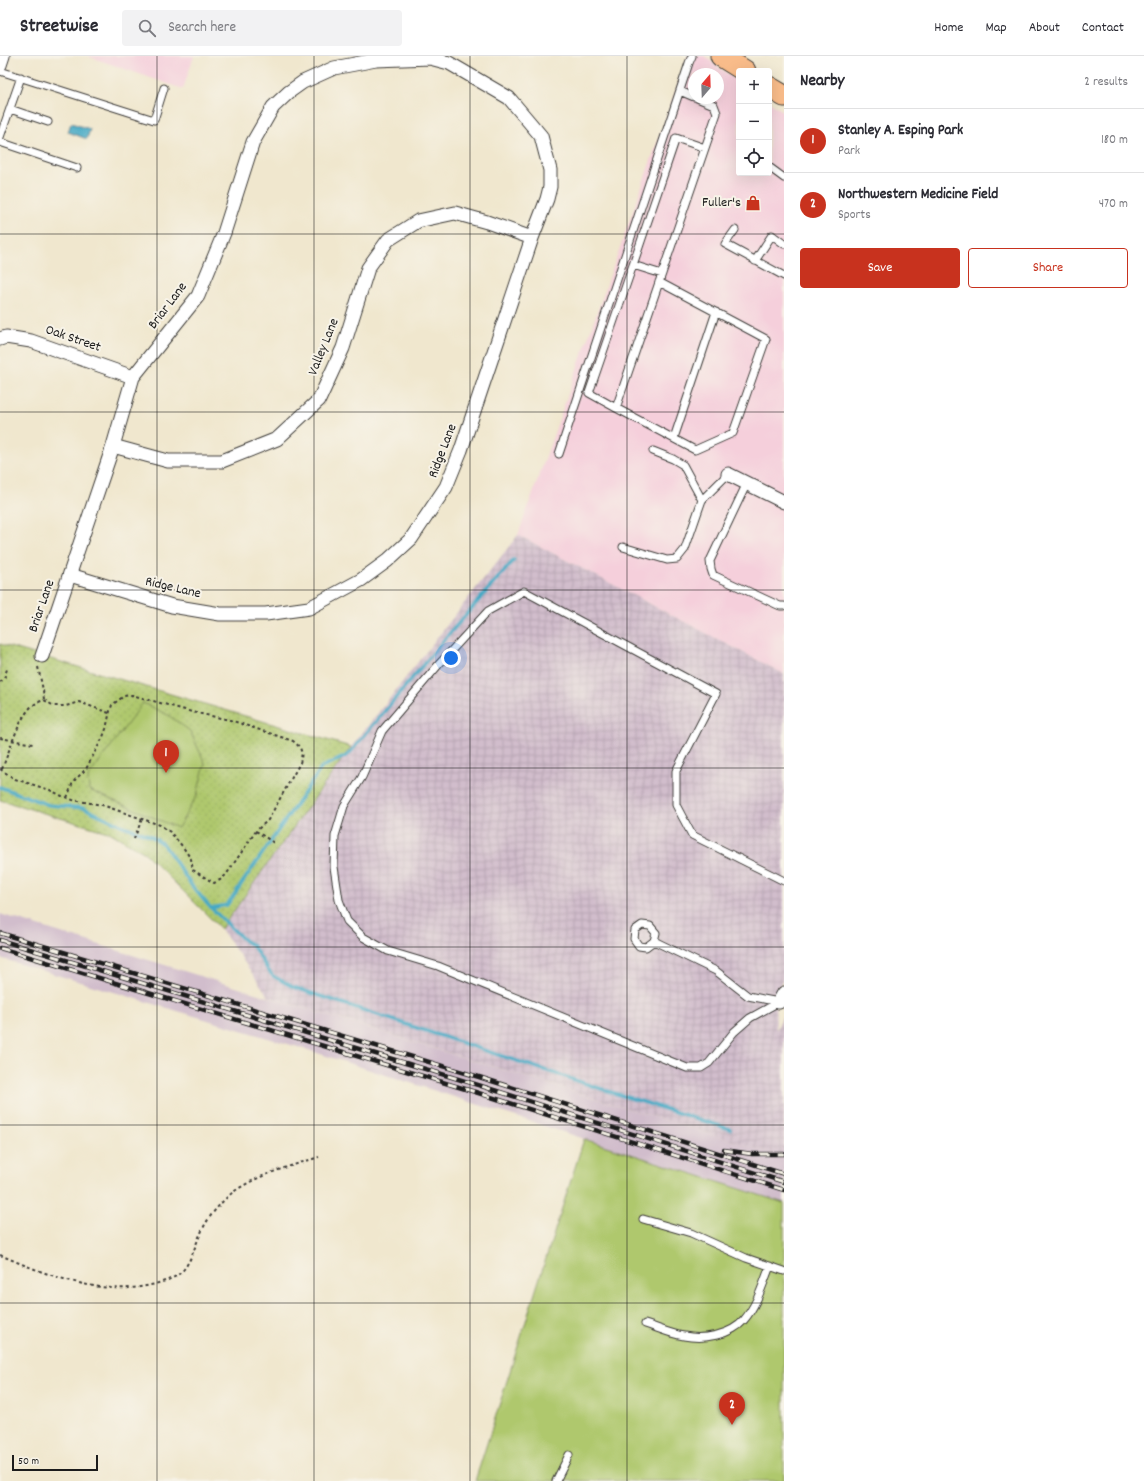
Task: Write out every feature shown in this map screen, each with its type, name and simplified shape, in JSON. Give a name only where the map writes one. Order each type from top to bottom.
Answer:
[{"type":"main road","points":[[721,56],[740,68]]},
{"type":"main road","points":[[772,88],[784,96]]},
{"type":"street","points":[[0,65],[3,56]]},
{"type":"street","name":"Briar Lane","points":[[40,662],[113,446],[133,376],[198,296],[224,233],[253,142],[273,107],[302,82],[334,68],[376,60],[431,57],[450,60]]},
{"type":"street","name":"Ridge Lane","points":[[70,575],[172,606],[220,614],[266,614],[309,608],[361,580],[387,561],[411,539],[446,487],[461,450],[550,187],[550,170],[541,136],[509,98],[450,60]]},
{"type":"street","name":"Valley Lane","points":[[113,446],[168,461],[222,461],[277,439],[319,400],[343,348],[368,268],[388,240],[418,221],[455,214],[487,222],[532,238]]},
{"type":"street","name":"Oak Street","points":[[0,338],[6,337],[31,341],[133,376]]},
{"type":"street","points":[[728,474],[784,502]]},
{"type":"lane","points":[[559,454],[692,56]]},
{"type":"lane","points":[[0,71],[154,120],[164,88]]},
{"type":"lane","points":[[0,137],[21,77]]},
{"type":"lane","points":[[680,91],[688,94]]},
{"type":"lane","points":[[616,408],[717,113],[714,105],[712,104]]},
{"type":"lane","points":[[10,109],[48,122]]},
{"type":"lane","points":[[659,282],[766,339],[733,433],[695,450],[590,393],[676,138],[705,148]]},
{"type":"lane","points":[[0,142],[77,168]]},
{"type":"lane","points":[[772,169],[784,178]]},
{"type":"lane","points":[[735,230],[725,244],[784,276]]},
{"type":"lane","points":[[755,260],[772,235],[784,244]]},
{"type":"lane","points":[[633,265],[662,274]]},
{"type":"lane","points":[[674,438],[716,312]]},
{"type":"lane","points":[[653,451],[673,459],[683,465],[702,500]]},
{"type":"lane","points":[[624,547],[667,560],[677,559],[685,549],[702,500],[728,474]]},
{"type":"lane","points":[[747,483],[710,561],[711,570],[713,575],[780,606],[784,606]]},
{"type":"lane","points":[[782,998],[750,1018],[734,1032],[709,1063],[701,1068],[687,1068],[438,966],[388,951],[363,937],[347,921],[339,900],[334,867],[335,836],[344,806],[362,777],[382,731],[440,663],[488,611],[524,591],[716,694],[676,771],[676,805],[692,835],[784,881]]},
{"type":"lane","points":[[654,941],[716,971],[748,996],[782,998]]},
{"type":"lane","points":[[643,1219],[691,1233],[746,1258],[784,1271]]},
{"type":"lane","points":[[645,1324],[684,1336],[713,1336],[729,1331],[744,1320],[756,1302],[770,1266]]},
{"type":"lane","points":[[556,1481],[569,1455]]},
{"type":"path","points":[[40,662],[44,700]]},
{"type":"path","points":[[0,682],[4,679],[7,669]]},
{"type":"path","points":[[67,798],[72,782],[86,769],[103,737],[112,705],[124,696],[132,695],[192,712],[230,720],[293,741],[300,747],[302,753],[300,763],[268,820],[256,831],[226,875],[220,880],[214,882],[193,870],[191,858],[170,832],[160,825],[102,805],[67,798],[50,790],[15,779],[1,770],[19,727],[30,709],[37,702],[44,700],[54,706],[66,706],[79,702],[109,713]]},
{"type":"path","points":[[0,738],[33,744]]},
{"type":"path","points":[[134,839],[142,819]]},
{"type":"path","points":[[256,831],[274,843]]},
{"type":"path","points":[[0,1255],[86,1285],[108,1288],[127,1288],[147,1286],[165,1281],[177,1276],[184,1268],[201,1231],[221,1204],[233,1192],[264,1176],[319,1157]]},
{"type":"shaded area","points":[[87,56],[194,56],[183,89]]},
{"type":"shaded area","points":[[688,56],[704,56],[720,68],[688,68],[688,104],[724,104],[724,71],[736,80],[736,176],[772,176],[772,104],[784,112],[784,674],[518,535]]},
{"type":"shaded area","points":[[518,535],[784,674],[784,977],[775,994],[776,1030],[784,1013],[784,1157],[269,997],[221,929],[351,747]]},
{"type":"shaded area","points":[[0,914],[784,1157],[784,1203],[308,1050],[0,958]]},
{"type":"green space","points":[[0,644],[351,747],[221,929],[145,853],[111,833],[0,800]]},
{"type":"green space","points":[[143,703],[168,715],[190,731],[205,763],[197,795],[178,828],[89,790],[88,777]]},
{"type":"green space","points":[[584,1139],[784,1203],[784,1481],[475,1481]]},
{"type":"water","points":[[71,123],[90,129],[87,139],[68,132]]},
{"type":"waterway","points":[[211,908],[227,905],[322,767],[349,754],[443,641],[514,560]]},
{"type":"waterway","points":[[0,787],[49,805],[84,808],[121,825],[151,836],[164,845],[192,886],[209,906],[244,940],[253,946],[273,976],[293,987],[614,1093],[730,1129]]},
{"type":"railway","points":[[0,933],[479,1077],[784,1174]]},
{"type":"railway","points":[[0,940],[478,1085],[784,1182]]},
{"type":"railway","points":[[0,948],[472,1091],[784,1190]]},
{"type":"railway","points":[[724,1150],[752,1154],[784,1154]]},
{"type":"place","name":"Fuller's","points":[[753,203]]},
{"type":"place","name":"Stanley A. Esping Park","points":[[166,773]]},
{"type":"place","name":"Northwestern Medicine Field","points":[[732,1425]]}]
